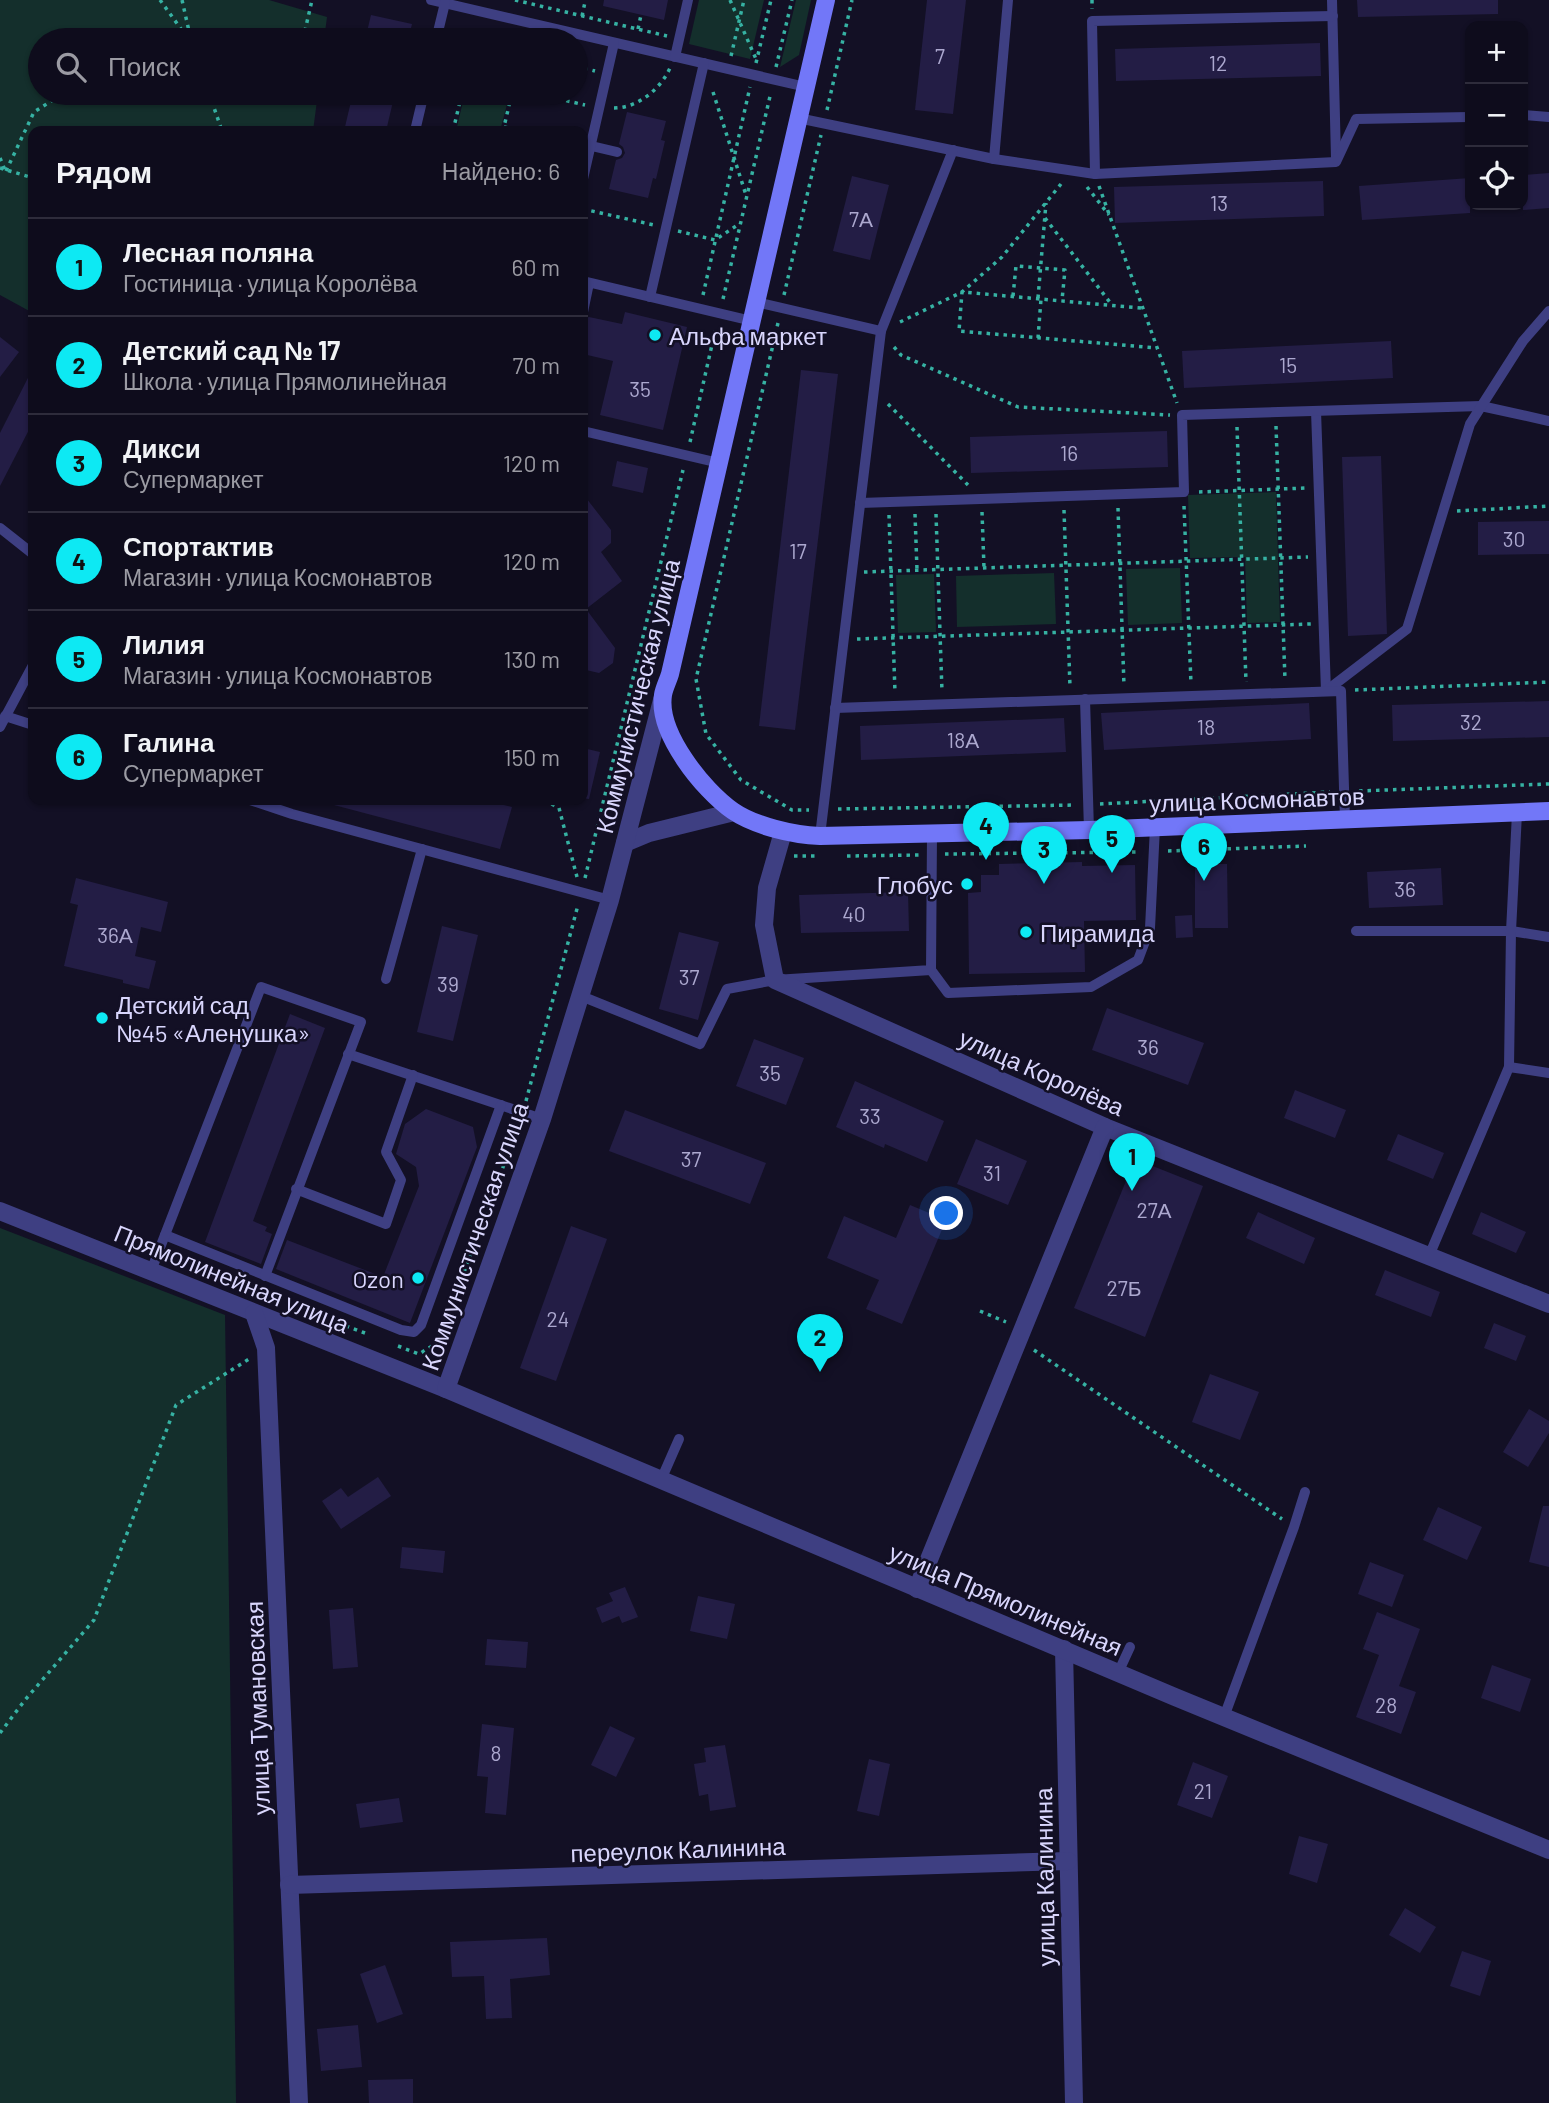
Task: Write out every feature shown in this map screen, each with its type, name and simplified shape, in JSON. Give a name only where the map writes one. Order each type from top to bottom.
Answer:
[{"type":"main road","name":"Коммунистическая улица","points":[[663,697],[826,0]]},
{"type":"main road","name":"улица Космонавтов","points":[[663,697],[668,727],[683,759],[708,789],[734,812],[783,832],[820,836],[1090,830],[1549,811]]},
{"type":"street","name":"Коммунистическая улица","points":[[446,1389],[542,1119],[581,996],[610,900],[663,697]]},
{"type":"street","points":[[625,843],[649,833],[734,812]]},
{"type":"street","points":[[775,980],[764,925],[767,888],[783,832]]},
{"type":"street","name":"улица Королёва","points":[[775,980],[1105,1127],[1549,1304]]},
{"type":"street","points":[[917,1589],[1105,1127]]},
{"type":"street","name":"Прямолинейная улица","points":[[0,1211],[446,1389]]},
{"type":"street","name":"улица Тумановская","points":[[254,1313],[266,1348],[299,2103]]},
{"type":"street","name":"улица Прямолинейная","points":[[446,1389],[917,1589],[1549,1850]]},
{"type":"street","name":"улица Калинина","points":[[1064,1649],[1074,2103]]},
{"type":"street","name":"переулок Калинина","points":[[289,1885],[1068,1861]]},
{"type":"lane","points":[[431,0],[551,28]]},
{"type":"lane","points":[[675,57],[688,0]]},
{"type":"lane","points":[[994,159],[1008,0]]},
{"type":"lane","points":[[1332,0],[1336,162]]},
{"type":"lane","points":[[439,28],[445,3]]},
{"type":"lane","points":[[1095,174],[1092,21],[1333,16]]},
{"type":"lane","points":[[588,37],[806,87]]},
{"type":"lane","points":[[588,142],[614,43]]},
{"type":"lane","points":[[650,297],[704,64]]},
{"type":"lane","points":[[416,126],[421,105]]},
{"type":"lane","points":[[1528,116],[1549,117]]},
{"type":"lane","points":[[1336,162],[1356,119],[1465,117]]},
{"type":"lane","points":[[799,118],[994,159],[1095,174],[1336,162]]},
{"type":"lane","points":[[588,145],[617,152]]},
{"type":"lane","points":[[820,836],[881,331],[953,150]]},
{"type":"lane","points":[[588,282],[752,321]]},
{"type":"lane","points":[[756,302],[881,331]]},
{"type":"lane","points":[[1326,691],[1407,629],[1470,424],[1523,341],[1548,312]]},
{"type":"lane","points":[[860,503],[1184,492],[1182,415],[1481,406],[1549,421]]},
{"type":"lane","points":[[1316,411],[1326,691]]},
{"type":"lane","points":[[588,432],[719,463]]},
{"type":"lane","points":[[0,528],[28,550]]},
{"type":"lane","points":[[0,727],[28,675]]},
{"type":"lane","points":[[835,708],[1341,691],[1345,820]]},
{"type":"lane","points":[[1085,699],[1090,830]]},
{"type":"lane","points":[[5,716],[28,723]]},
{"type":"lane","points":[[265,805],[610,900]]},
{"type":"lane","points":[[1429,1256],[1509,1068],[1511,932],[1517,813]]},
{"type":"lane","points":[[932,834],[931,970],[948,993],[1091,987],[1138,960],[1150,928],[1155,827]]},
{"type":"lane","points":[[386,979],[422,849]]},
{"type":"lane","points":[[1356,931],[1511,932],[1549,937]]},
{"type":"lane","points":[[581,996],[700,1044],[727,989],[775,980],[931,970]]},
{"type":"lane","points":[[151,1271],[261,987],[361,1022],[265,1276]]},
{"type":"lane","points":[[348,1054],[542,1119]]},
{"type":"lane","points":[[1509,1068],[1549,1073]]},
{"type":"lane","points":[[296,1189],[386,1224],[401,1180],[386,1152],[413,1075]]},
{"type":"lane","points":[[165,1235],[401,1330],[414,1332],[421,1325],[500,1105]]},
{"type":"lane","points":[[662,1480],[679,1439]]},
{"type":"lane","points":[[1224,1717],[1305,1492]]},
{"type":"lane","points":[[1118,1673],[1130,1647]]},
{"type":"path","points":[[160,0],[181,28]]},
{"type":"path","points":[[182,0],[188,28]]},
{"type":"path","points":[[305,28],[312,0]]},
{"type":"path","points":[[515,0],[680,38]]},
{"type":"path","points":[[730,0],[757,60]]},
{"type":"path","points":[[727,69],[744,0]]},
{"type":"path","points":[[699,309],[771,0]]},
{"type":"path","points":[[696,679],[852,0]]},
{"type":"path","points":[[582,16],[585,2]]},
{"type":"path","points":[[638,29],[641,15]]},
{"type":"path","points":[[587,105],[623,108],[641,100],[662,82],[675,57]]},
{"type":"path","points":[[704,64],[747,197]]},
{"type":"path","points":[[6,172],[34,112],[45,105]]},
{"type":"path","points":[[213,105],[220,126]]},
{"type":"path","points":[[454,126],[459,105]]},
{"type":"path","points":[[504,126],[509,105]]},
{"type":"path","points":[[0,158],[6,172]]},
{"type":"path","points":[[0,169],[28,177]]},
{"type":"path","points":[[1095,174],[1182,415],[1018,407],[901,355],[881,331],[962,292],[1002,257],[1046,200],[1074,170],[1109,215]]},
{"type":"path","points":[[1038,338],[1046,200]]},
{"type":"path","points":[[588,210],[715,240],[740,223]]},
{"type":"path","points":[[1045,218],[1112,305]]},
{"type":"path","points":[[1013,296],[1016,266],[1041,268],[1065,271],[1062,300]]},
{"type":"path","points":[[962,292],[1143,308]]},
{"type":"path","points":[[962,292],[959,331],[1157,348]]},
{"type":"path","points":[[874,390],[981,499],[984,568]]},
{"type":"path","points":[[1276,413],[1285,693]]},
{"type":"path","points":[[1237,414],[1246,694]]},
{"type":"path","points":[[1191,696],[1184,492],[1319,488]]},
{"type":"path","points":[[1117,494],[1124,698]]},
{"type":"path","points":[[1064,496],[1071,700]]},
{"type":"path","points":[[936,500],[943,704]]},
{"type":"path","points":[[914,501],[917,570]]},
{"type":"path","points":[[888,502],[896,706]]},
{"type":"path","points":[[1443,511],[1549,506]]},
{"type":"path","points":[[852,572],[1321,557]]},
{"type":"path","points":[[844,640],[1324,624]]},
{"type":"path","points":[[1341,691],[1549,682]]},
{"type":"path","points":[[523,1113],[581,892],[559,808],[553,805]]},
{"type":"path","points":[[840,856],[1155,852],[1306,846]]},
{"type":"path","points":[[776,856],[827,856]]},
{"type":"path","points":[[387,1342],[419,1354],[432,1346],[443,1329],[510,1148]]},
{"type":"path","points":[[299,1309],[376,1338]]},
{"type":"path","points":[[980,1311],[1006,1322]]},
{"type":"path","points":[[1027,1345],[1294,1527]]},
{"type":"path","points":[[0,1733],[94,1620],[176,1405],[266,1348]]},
{"type":"green space","points":[[0,0],[269,0],[327,17],[326,28],[28,28],[28,105],[316,105],[314,126],[28,126],[28,310],[0,295]]},
{"type":"green space","points":[[699,0],[764,0],[750,59],[689,44]]},
{"type":"green space","points":[[796,0],[811,0],[799,55],[780,67]]},
{"type":"green space","points":[[462,105],[507,105],[501,126],[457,126]]},
{"type":"green space","points":[[1276,492],[1280,622],[1247,623],[1245,557],[1190,558],[1188,495]]},
{"type":"green space","points":[[1180,568],[1182,623],[1128,625],[1126,569]]},
{"type":"green space","points":[[1054,573],[1056,624],[957,627],[956,576]]},
{"type":"green space","points":[[934,574],[936,632],[898,633],[896,575]]},
{"type":"green space","points":[[0,1228],[225,1315],[236,2103],[0,2103]]},
{"type":"building","points":[[604,0],[668,0],[664,20],[603,6]]},
{"type":"building","points":[[927,0],[966,0],[953,114],[915,110]]},
{"type":"building","points":[[1357,0],[1498,0],[1498,14],[1358,17]]},
{"type":"building","points":[[371,15],[412,24],[411,28],[368,28]]},
{"type":"building","points":[[1320,43],[1321,76],[1116,81],[1115,49]]},
{"type":"building","points":[[350,105],[392,105],[387,126],[345,126]]},
{"type":"building","points":[[627,112],[666,121],[661,140],[665,141],[656,179],[653,178],[648,198],[609,189],[616,160],[622,158],[625,153],[619,144]]},
{"type":"building","points":[[1549,173],[1549,208],[1528,210],[1528,175]]},
{"type":"building","points":[[852,176],[889,185],[870,260],[833,251]]},
{"type":"building","points":[[1465,178],[1465,210],[1470,210],[1470,213],[1362,220],[1359,186]]},
{"type":"building","points":[[1323,181],[1324,216],[1115,223],[1114,187]]},
{"type":"building","points":[[625,312],[687,327],[663,430],[600,415],[613,361],[588,355],[588,318],[622,324]]},
{"type":"building","points":[[0,337],[19,352],[0,377]]},
{"type":"building","points":[[1391,341],[1393,378],[1184,388],[1182,351]]},
{"type":"building","points":[[801,370],[838,374],[795,730],[759,726]]},
{"type":"building","points":[[28,378],[28,432],[0,486],[0,433]]},
{"type":"building","points":[[1167,431],[1168,467],[971,473],[970,437]]},
{"type":"building","points":[[1381,456],[1387,634],[1348,636],[1342,457]]},
{"type":"building","points":[[617,461],[648,468],[643,493],[612,486]]},
{"type":"building","points":[[588,500],[611,530],[611,543],[601,552],[622,581],[588,607]]},
{"type":"building","points":[[1549,521],[1549,554],[1478,555],[1478,522]]},
{"type":"building","points":[[588,612],[615,648],[613,663],[599,673],[588,670]]},
{"type":"building","points":[[1549,701],[1549,737],[1393,741],[1392,705]]},
{"type":"building","points":[[1309,703],[1311,739],[1104,750],[1101,713]]},
{"type":"building","points":[[1064,718],[1066,752],[861,760],[860,726]]},
{"type":"building","points":[[588,749],[600,752],[588,799]]},
{"type":"building","points":[[334,805],[512,807],[500,849]]},
{"type":"building","name":"Пирамида","points":[[1082,862],[1082,866],[1135,865],[1136,920],[1084,921],[1085,972],[969,974],[968,893],[981,892],[981,875],[999,875],[999,864]]},
{"type":"building","points":[[1195,864],[1227,864],[1228,928],[1195,928]]},
{"type":"building","points":[[1441,868],[1443,905],[1369,908],[1367,872]]},
{"type":"building","points":[[76,878],[168,902],[161,932],[141,927],[135,956],[156,961],[149,989],[64,966],[78,905],[70,903]]},
{"type":"building","points":[[908,892],[909,931],[801,933],[799,895]]},
{"type":"building","points":[[1192,915],[1193,937],[1176,938],[1175,916]]},
{"type":"building","points":[[442,926],[478,935],[453,1041],[417,1032]]},
{"type":"building","points":[[679,932],[719,942],[698,1020],[659,1009]]},
{"type":"building","points":[[1107,1008],[1204,1043],[1188,1085],[1092,1050]]},
{"type":"building","points":[[290,1014],[325,1028],[253,1221],[267,1227],[265,1231],[272,1234],[261,1264],[205,1242]]},
{"type":"building","points":[[754,1039],[804,1058],[786,1105],[736,1086]]},
{"type":"building","points":[[855,1081],[944,1121],[927,1162],[885,1144],[884,1148],[836,1127]]},
{"type":"building","points":[[1295,1090],[1346,1110],[1335,1138],[1284,1118]]},
{"type":"building","points":[[426,1109],[473,1127],[477,1147],[410,1323],[276,1269],[287,1240],[383,1277],[419,1186],[416,1167],[396,1154],[405,1124]]},
{"type":"building","points":[[625,1110],[766,1163],[750,1204],[609,1151]]},
{"type":"building","points":[[1398,1134],[1444,1153],[1433,1179],[1387,1160]]},
{"type":"building","points":[[976,1139],[1027,1161],[1008,1205],[957,1184]]},
{"type":"building","points":[[1135,1159],[1203,1186],[1145,1337],[1074,1308]]},
{"type":"building","points":[[910,1205],[946,1220],[902,1324],[866,1309],[879,1280],[827,1258],[844,1216],[896,1238]]},
{"type":"building","points":[[1258,1212],[1315,1238],[1304,1264],[1246,1238]]},
{"type":"building","points":[[1481,1212],[1526,1232],[1516,1253],[1472,1234]]},
{"type":"building","points":[[571,1226],[607,1239],[556,1381],[520,1368]]},
{"type":"building","points":[[1385,1270],[1440,1292],[1431,1317],[1375,1295]]},
{"type":"building","points":[[1494,1323],[1526,1336],[1516,1361],[1484,1348]]},
{"type":"building","points":[[1210,1374],[1259,1392],[1240,1440],[1192,1422]]},
{"type":"building","points":[[1529,1409],[1549,1421],[1549,1433],[1528,1467],[1503,1452]]},
{"type":"building","points":[[378,1477],[391,1496],[341,1529],[322,1501],[341,1488],[348,1497]]},
{"type":"building","points":[[1543,1506],[1549,1506],[1549,1567],[1529,1562]]},
{"type":"building","points":[[1438,1507],[1482,1527],[1467,1560],[1423,1540]]},
{"type":"building","points":[[402,1547],[445,1551],[443,1573],[400,1568]]},
{"type":"building","points":[[1370,1562],[1404,1575],[1392,1607],[1358,1594]]},
{"type":"building","points":[[625,1587],[638,1617],[622,1623],[619,1616],[602,1623],[596,1608],[613,1601],[609,1593]]},
{"type":"building","points":[[698,1596],[735,1604],[727,1639],[690,1631]]},
{"type":"building","points":[[353,1608],[358,1667],[333,1669],[329,1610]]},
{"type":"building","points":[[1377,1612],[1420,1629],[1399,1686],[1416,1692],[1401,1734],[1356,1717],[1379,1655],[1363,1649]]},
{"type":"building","points":[[487,1639],[528,1642],[526,1668],[485,1665]]},
{"type":"building","points":[[1492,1665],[1531,1679],[1520,1712],[1481,1698]]},
{"type":"building","points":[[482,1724],[514,1728],[506,1815],[485,1813],[488,1777],[477,1776]]},
{"type":"building","points":[[610,1726],[635,1738],[616,1777],[591,1765]]},
{"type":"building","points":[[725,1745],[736,1807],[710,1811],[708,1794],[699,1796],[694,1764],[706,1762],[704,1748]]},
{"type":"building","points":[[869,1759],[890,1764],[879,1816],[857,1811]]},
{"type":"building","points":[[1193,1762],[1228,1776],[1212,1818],[1177,1805]]},
{"type":"building","points":[[399,1798],[403,1822],[360,1828],[356,1804]]},
{"type":"building","points":[[1299,1836],[1328,1844],[1317,1883],[1289,1874]]},
{"type":"building","points":[[1405,1908],[1436,1927],[1420,1953],[1389,1935]]},
{"type":"building","points":[[547,1938],[550,1975],[510,1979],[512,2018],[486,2019],[484,1976],[452,1977],[450,1942]]},
{"type":"building","points":[[1462,1951],[1491,1961],[1480,1996],[1450,1986]]},
{"type":"building","points":[[385,1965],[403,2014],[377,2023],[360,1974]]},
{"type":"building","points":[[358,2025],[362,2067],[321,2071],[317,2029]]},
{"type":"building","points":[[413,2079],[413,2103],[369,2103],[368,2080]]},
{"type":"place","name":"Альфа маркет","points":[[655,335]]},
{"type":"place","name":"Спортактив","points":[[986,860]]},
{"type":"place","name":"Лилия","points":[[1112,873]]},
{"type":"place","name":"Галина","points":[[1204,881]]},
{"type":"place","name":"Глобус","points":[[967,884]]},
{"type":"place","name":"Дикси","points":[[1044,884]]},
{"type":"place","name":"Пирамида","points":[[1026,932]]},
{"type":"place","name":"Детский сад №45 «Аленушка»","points":[[102,1018]]},
{"type":"place","name":"Лесная поляна","points":[[1132,1191]]},
{"type":"place","name":"Ozon","points":[[418,1278]]},
{"type":"place","name":"Детский сад № 17","points":[[820,1372]]}]
